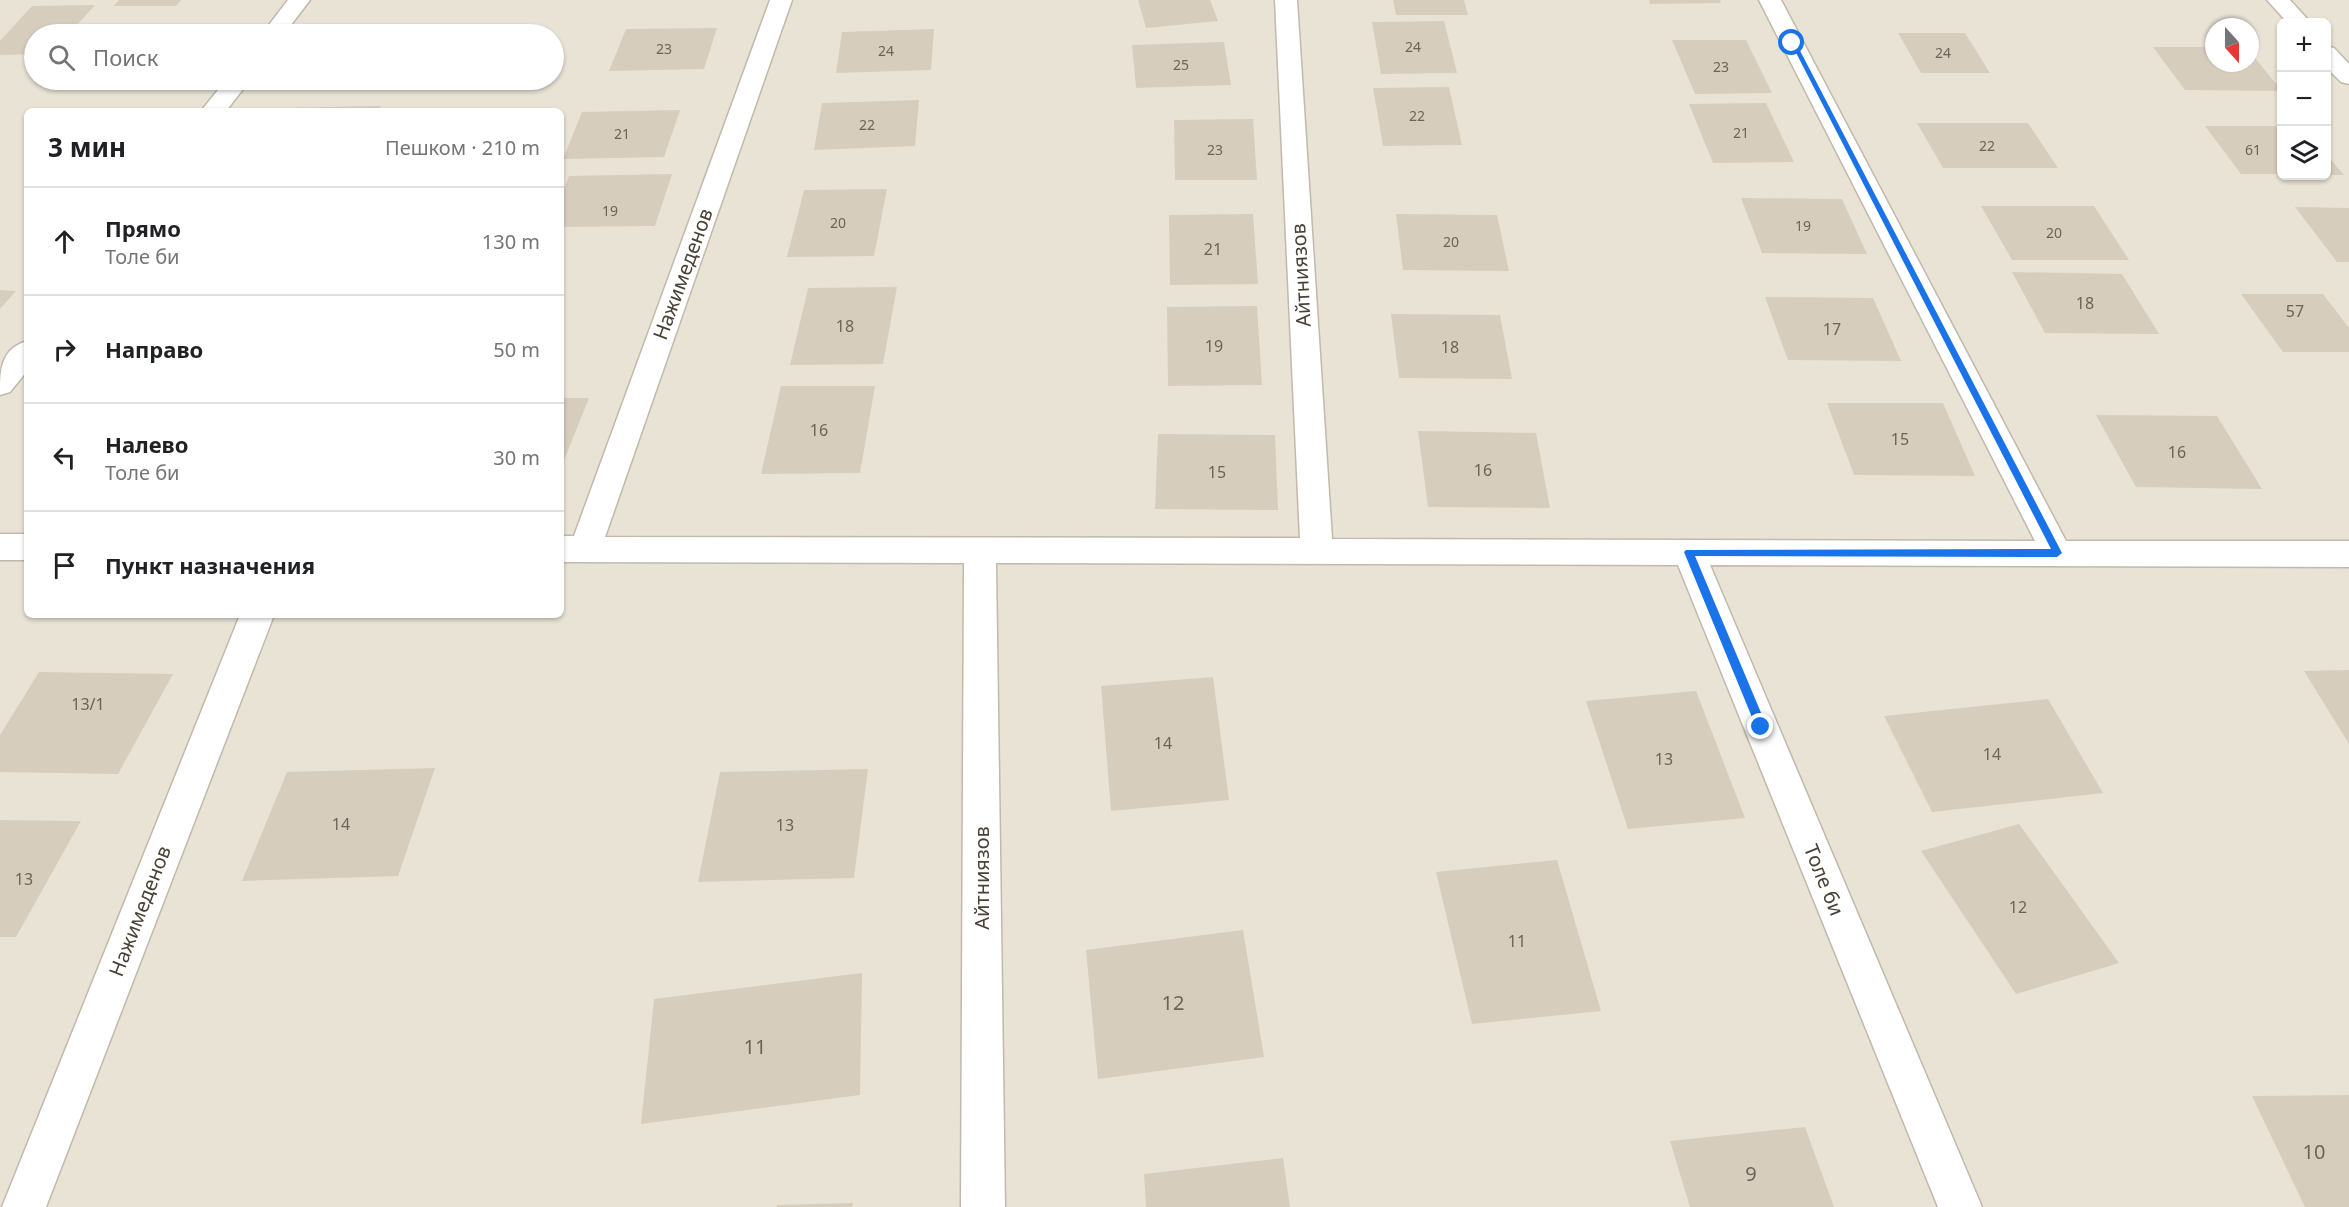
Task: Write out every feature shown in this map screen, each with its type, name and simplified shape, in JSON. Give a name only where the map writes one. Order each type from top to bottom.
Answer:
[{"type":"street","points":[[281,24],[300,0]]},
{"type":"street","name":"Нажимеденов","points":[[573,549],[781,0]]},
{"type":"street","name":"Айтниязов","points":[[1286,0],[1317,551]]},
{"type":"street","points":[[1770,0],[2057,553]]},
{"type":"street","points":[[2278,0],[2295,18]]},
{"type":"street","points":[[2331,58],[2349,77]]},
{"type":"street","points":[[215,108],[230,90]]},
{"type":"street","points":[[0,386],[24,355]]},
{"type":"street","points":[[0,547],[24,547]]},
{"type":"street","points":[[573,549],[2349,554]]},
{"type":"street","name":"Айтниязов","points":[[980,550],[983,1207]]},
{"type":"street","name":"Толе би","points":[[1689,552],[1960,1207]]},
{"type":"street","name":"Нажимеденов","points":[[24,1207],[256,618]]},
{"type":"shaded area","points":[[0,0],[2349,0],[2349,1207],[0,1207]]},
{"type":"building","points":[[119,0],[181,0],[176,6],[114,6]]},
{"type":"building","points":[[1138,0],[1210,0],[1218,21],[1146,28]]},
{"type":"building","points":[[1393,0],[1464,0],[1468,15],[1396,15]]},
{"type":"building","points":[[1649,0],[1720,0],[1721,3],[1650,4]]},
{"type":"building","points":[[95,5],[78,24],[24,24],[24,54],[0,55],[0,41],[32,6]]},
{"type":"building","points":[[1444,21],[1457,73],[1381,74],[1372,22]]},
{"type":"building","points":[[717,28],[704,69],[609,71],[626,29]]},
{"type":"building","points":[[934,29],[931,70],[836,73],[842,32]]},
{"type":"building","points":[[1898,33],[1965,33],[1990,73],[1921,73]]},
{"type":"building","points":[[1672,40],[1746,40],[1772,93],[1695,94]]},
{"type":"building","points":[[1224,42],[1231,85],[1136,88],[1132,45]]},
{"type":"building","points":[[2153,47],[2205,47],[2205,72],[2259,72],[2259,63],[2277,85],[2277,91],[2185,90]]},
{"type":"building","points":[[1449,87],[1462,145],[1383,146],[1373,88]]},
{"type":"building","points":[[919,100],[915,146],[814,150],[822,103]]},
{"type":"building","points":[[1766,103],[1794,162],[1713,163],[1689,104]]},
{"type":"building","points":[[381,106],[380,108],[283,108]]},
{"type":"building","points":[[680,110],[664,157],[564,159],[582,112]]},
{"type":"building","points":[[1253,119],[1257,180],[1175,180],[1174,120]]},
{"type":"building","points":[[1917,123],[2028,123],[2058,168],[1943,168]]},
{"type":"building","points":[[2205,126],[2277,126],[2277,174],[2241,174]]},
{"type":"building","points":[[2331,160],[2344,175],[2331,175]]},
{"type":"building","points":[[672,174],[655,226],[564,227],[564,188],[569,176]]},
{"type":"building","points":[[887,189],[874,256],[787,257],[804,190]]},
{"type":"building","points":[[1741,198],[1842,199],[1867,254],[1762,253]]},
{"type":"building","points":[[1981,206],[2094,206],[2129,260],[2012,260]]},
{"type":"building","points":[[2295,207],[2349,208],[2349,262],[2337,262]]},
{"type":"building","points":[[1253,214],[1258,284],[1170,285],[1169,215]]},
{"type":"building","points":[[1396,214],[1497,215],[1509,271],[1403,270]]},
{"type":"building","points":[[2012,272],[2122,274],[2159,334],[2045,333]]},
{"type":"building","points":[[897,287],[883,364],[790,365],[808,288]]},
{"type":"building","points":[[0,290],[16,291],[0,309]]},
{"type":"building","points":[[2241,294],[2323,294],[2349,328],[2349,352],[2283,352]]},
{"type":"building","points":[[1765,297],[1873,298],[1901,361],[1788,360]]},
{"type":"building","points":[[1257,306],[1262,385],[1168,386],[1167,307]]},
{"type":"building","points":[[1391,314],[1500,315],[1512,379],[1399,378]]},
{"type":"building","points":[[781,386],[875,386],[860,473],[761,474]]},
{"type":"building","points":[[564,398],[589,398],[564,460]]},
{"type":"building","points":[[1827,403],[1943,403],[1975,476],[1854,475]]},
{"type":"building","points":[[2096,415],[2217,416],[2262,489],[2136,487]]},
{"type":"building","points":[[1418,431],[1536,433],[1550,508],[1428,507]]},
{"type":"building","points":[[1158,434],[1275,435],[1278,510],[1155,509]]},
{"type":"building","points":[[2349,670],[2349,744],[2304,671]]},
{"type":"building","points":[[39,672],[173,674],[118,774],[0,772],[0,735]]},
{"type":"building","points":[[1213,677],[1229,800],[1111,811],[1101,686]]},
{"type":"building","points":[[1696,691],[1745,818],[1628,829],[1586,701]]},
{"type":"building","points":[[2048,699],[2103,793],[1932,812],[1884,716]]},
{"type":"building","points":[[435,768],[398,876],[242,881],[287,772]]},
{"type":"building","points":[[868,769],[854,878],[698,882],[720,772]]},
{"type":"building","points":[[0,820],[81,821],[16,937],[0,937]]},
{"type":"building","points":[[2019,824],[2119,963],[2016,994],[1921,851]]},
{"type":"building","points":[[1557,860],[1601,1011],[1472,1024],[1436,872]]},
{"type":"building","points":[[1243,930],[1264,1057],[1098,1079],[1086,950]]},
{"type":"building","points":[[862,973],[860,1095],[641,1124],[654,999]]},
{"type":"building","points":[[2349,1095],[2349,1207],[2305,1207],[2252,1096]]},
{"type":"building","points":[[1805,1127],[1834,1207],[1690,1207],[1670,1141]]},
{"type":"building","points":[[1283,1158],[1290,1207],[1146,1207],[1144,1174]]},
{"type":"building","points":[[853,1203],[852,1207],[777,1207],[777,1205]]},
{"type":"route","points":[[1761,727],[1689,552],[2057,553],[1792,43]]}]
